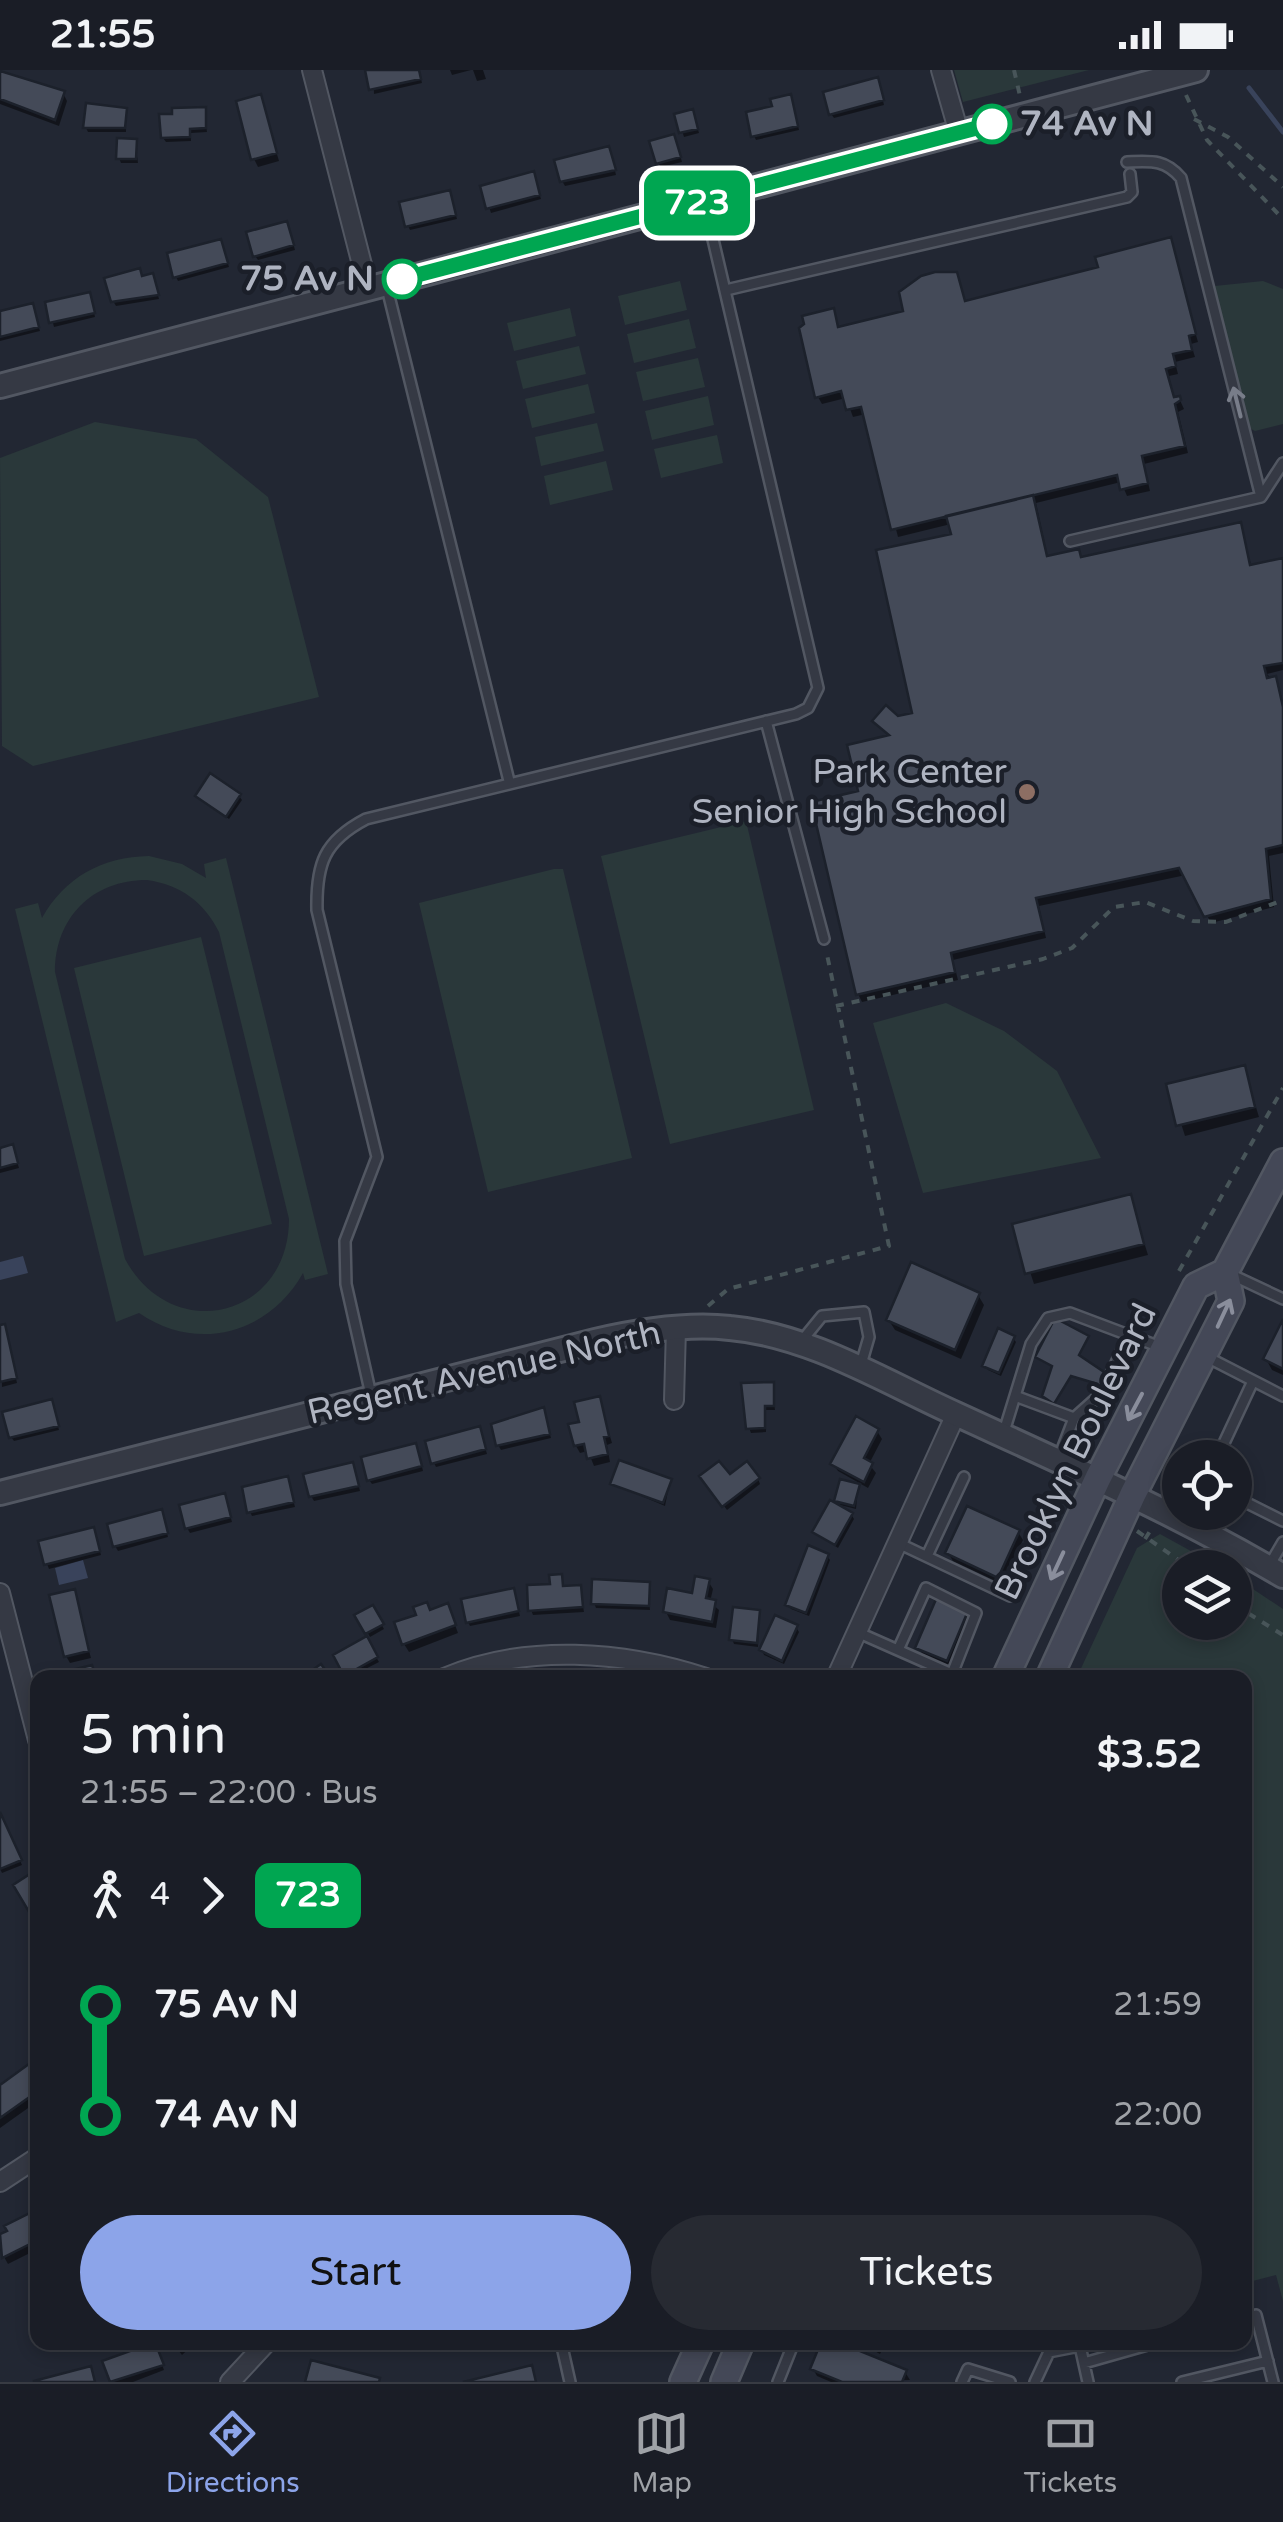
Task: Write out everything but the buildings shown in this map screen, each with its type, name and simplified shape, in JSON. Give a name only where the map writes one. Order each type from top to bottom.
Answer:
[{"type":"main road","name":"Brooklyn Boulevard","points":[[1010,1670],[1098,1478],[1196,1286],[1226,1272],[1283,1162]]},
{"type":"main road","name":"Brooklyn Boulevard","points":[[1052,1670],[1133,1494],[1232,1301],[1226,1272]]},
{"type":"main road","points":[[683,2382],[697,2350]]},
{"type":"main road","points":[[724,2382],[738,2350]]},
{"type":"street","points":[[312,70],[377,286]]},
{"type":"street","points":[[941,70],[959,133]]},
{"type":"street","points":[[0,386],[1188,72]]},
{"type":"street","name":"Regent Avenue North","points":[[0,1493],[595,1341],[676,1328],[729,1327],[798,1345],[859,1369],[1133,1494],[1276,1571]]},
{"type":"street","points":[[674,1400],[676,1328]]},
{"type":"street","points":[[840,1670],[956,1414]]},
{"type":"street","points":[[0,1593],[30,1709]]},
{"type":"street","points":[[477,1670],[505,1663],[594,1654],[656,1662],[681,1670]]},
{"type":"street","points":[[0,2182],[30,2162]]},
{"type":"street","points":[[230,2382],[260,2350]]},
{"type":"lane","points":[[1127,162],[1170,165],[1181,178],[1261,497]]},
{"type":"lane","points":[[726,290],[1127,197],[1132,192],[1130,174]]},
{"type":"lane","points":[[372,1398],[346,1284],[345,1241],[377,1157],[317,910],[316,873],[326,848],[343,831],[366,819],[808,708],[818,688],[818,673],[704,201]]},
{"type":"lane","points":[[377,286],[508,782]]},
{"type":"lane","points":[[1070,541],[1261,497],[1283,464]]},
{"type":"lane","points":[[766,721],[824,939]]},
{"type":"lane","points":[[1226,1272],[1283,1299]]},
{"type":"lane","points":[[798,1345],[822,1316],[864,1312],[869,1337],[859,1369]]},
{"type":"lane","points":[[1003,1435],[1031,1344],[1048,1318],[1070,1313],[1166,1349]]},
{"type":"lane","points":[[1058,1460],[1074,1418],[1102,1393],[1129,1335]]},
{"type":"lane","points":[[1202,1355],[1283,1396]]},
{"type":"lane","points":[[1225,1440],[1253,1381]]},
{"type":"lane","points":[[1015,1396],[1074,1418]]},
{"type":"lane","points":[[927,1556],[964,1477]]},
{"type":"lane","points":[[1252,1505],[1283,1521]]},
{"type":"lane","points":[[898,1542],[1010,1596],[1014,1587]]},
{"type":"lane","points":[[1276,1571],[1283,1542]]},
{"type":"lane","points":[[898,1650],[926,1588],[971,1610],[977,1619],[954,1670]]},
{"type":"lane","points":[[857,1632],[943,1670]]},
{"type":"lane","points":[[1252,2316],[1256,2315],[1273,2382]]},
{"type":"lane","points":[[563,2350],[570,2382]]},
{"type":"lane","points":[[778,2382],[791,2350]]},
{"type":"lane","points":[[1035,2382],[1049,2352],[1059,2350]]},
{"type":"lane","points":[[1081,2350],[1088,2382]]},
{"type":"lane","points":[[1084,2363],[1130,2350]]},
{"type":"lane","points":[[1182,2382],[1268,2361]]},
{"type":"lane","points":[[962,2382],[968,2370],[1010,2382]]},
{"type":"path","points":[[1014,70],[1024,115]]},
{"type":"path","points":[[1188,72],[1194,119],[1207,140],[1283,219]]},
{"type":"path","points":[[1194,119],[1228,136],[1283,187]]},
{"type":"path","points":[[836,1006],[1043,960],[1072,948],[1114,907],[1145,902],[1193,921],[1226,922],[1283,900]]},
{"type":"path","points":[[720,1313],[703,1312],[728,1289],[889,1246],[824,939]]},
{"type":"path","points":[[1134,1528],[1165,1550]]},
{"type":"path","points":[[1252,1615],[1283,1636]]},
{"type":"shaded area","points":[[954,70],[1089,70],[963,102]]},
{"type":"shaded area","points":[[680,281],[687,310],[625,325],[618,296]]},
{"type":"shaded area","points":[[1263,281],[1283,289],[1283,424],[1255,431],[1240,423],[1205,287]]},
{"type":"shaded area","points":[[570,308],[576,336],[514,351],[507,323]]},
{"type":"shaded area","points":[[689,319],[696,348],[634,363],[627,334]]},
{"type":"shaded area","points":[[579,346],[586,374],[523,389],[516,361]]},
{"type":"shaded area","points":[[698,358],[705,387],[643,401],[636,372]]},
{"type":"shaded area","points":[[588,384],[595,413],[532,428],[525,399]]},
{"type":"shaded area","points":[[708,396],[714,425],[652,440],[645,411]]},
{"type":"shaded area","points":[[95,422],[196,439],[268,497],[319,697],[33,766],[2,746],[0,458]]},
{"type":"shaded area","points":[[597,423],[604,451],[541,466],[535,437]]},
{"type":"shaded area","points":[[717,435],[723,463],[661,478],[654,449]]},
{"type":"shaded area","points":[[606,461],[613,490],[550,505],[544,476]]},
{"type":"shaded area","points":[[746,821],[814,1110],[670,1144],[601,856]]},
{"type":"shaded area","points":[[149,856],[182,864],[206,878],[204,864],[226,858],[328,1274],[305,1280],[303,1273],[271,1311],[230,1331],[184,1332],[139,1313],[116,1322],[15,909],[38,903],[42,918],[62,891],[86,872],[132,857]],"holes":[[[147,880],[190,897],[219,932],[289,1219],[284,1253],[270,1279],[250,1298],[225,1309],[198,1311],[170,1303],[146,1286],[125,1259],[55,972],[62,935],[80,906],[109,887]]]},
{"type":"shaded area","points":[[563,869],[632,1158],[488,1192],[419,903]]},
{"type":"shaded area","points":[[201,937],[272,1224],[144,1256],[74,968]]},
{"type":"shaded area","points":[[946,1003],[1004,1031],[1057,1071],[1101,1158],[923,1193],[873,1023]]},
{"type":"shaded area","points":[[1160,1534],[1189,1550],[1162,1550],[1162,1640],[1252,1640],[1252,1588],[1283,1609],[1283,2301],[1276,2275],[1252,2281],[1252,1670],[1080,1670],[1137,1548]]},
{"type":"water","points":[[23,1256],[28,1273],[0,1280],[0,1262]]},
{"type":"water","points":[[83,1560],[88,1578],[59,1585],[55,1568]]},
{"type":"waterway","points":[[1249,88],[1283,132]]},
{"type":"bus line","name":"723","points":[[402,279],[992,124]]},
{"type":"place","name":"74 Av N","points":[[992,124]]},
{"type":"place","name":"75 Av N","points":[[402,279]]},
{"type":"place","name":"Park Center Senior High School","points":[[1027,792]]}]
